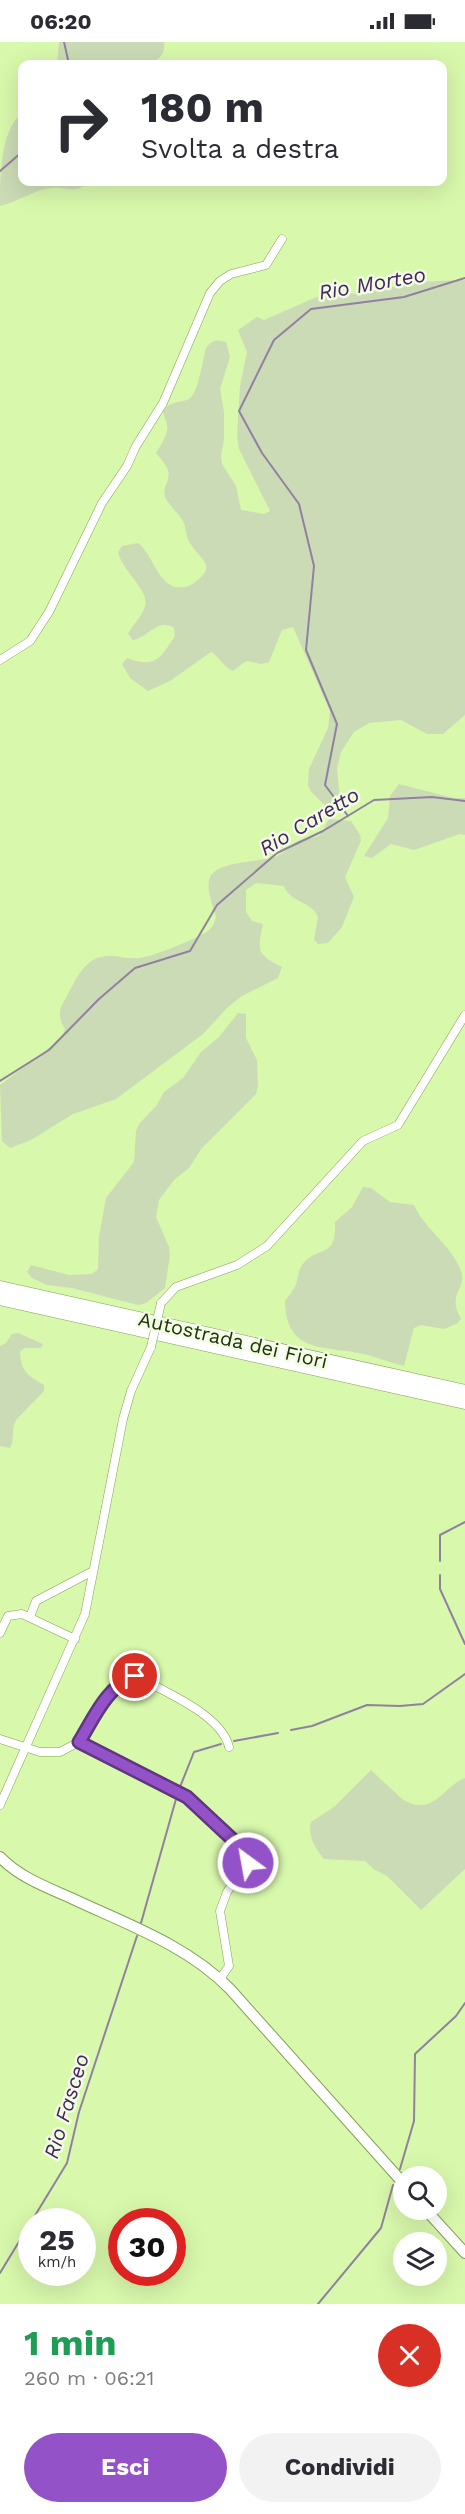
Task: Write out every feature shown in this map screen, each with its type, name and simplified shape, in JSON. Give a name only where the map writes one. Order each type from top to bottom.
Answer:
[{"type":"highway","name":"Autostrada dei Fiori","points":[[0,1288],[465,1392]]},
{"type":"highway","name":"Autostrada dei Fiori","points":[[0,1298],[465,1402]]},
{"type":"main road","points":[[0,1857],[22,1875],[192,1957],[220,1979],[393,2172]]},
{"type":"main road","points":[[437,2220],[461,2242],[465,2253]]},
{"type":"street","points":[[0,660],[30,641],[49,612],[102,503],[127,466],[163,403],[210,292],[220,281],[231,274],[266,265],[282,239]]},
{"type":"street","points":[[1,1799],[85,1614],[123,1419],[131,1391],[152,1347],[161,1303],[176,1287],[237,1265],[267,1246],[363,1141],[398,1125],[465,1015]]},
{"type":"street","points":[[30,1617],[36,1601],[93,1571]]},
{"type":"street","points":[[0,1634],[8,1616],[22,1614],[75,1639]]},
{"type":"street","points":[[0,1739],[40,1752],[60,1752],[79,1742],[102,1703],[126,1679],[135,1676],[195,1709],[225,1735],[229,1747]]},
{"type":"street","points":[[79,1742],[187,1797],[246,1852],[248,1863],[227,1892],[220,1911],[229,1966],[220,1979]]},
{"type":"green space","points":[[59,42],[164,42],[162,55],[157,60],[57,60]]},
{"type":"green space","points":[[18,117],[18,186],[84,186],[74,189],[55,187],[43,189],[0,206],[1,170],[5,143]]},
{"type":"green space","points":[[465,280],[465,715],[443,734],[427,734],[401,720],[369,723],[354,732],[341,752],[337,768],[341,811],[333,813],[311,792],[308,785],[309,769],[328,728],[330,711],[293,627],[282,630],[269,662],[261,664],[246,661],[233,671],[211,652],[170,681],[148,691],[130,678],[122,664],[127,658],[151,662],[161,656],[175,636],[174,628],[168,625],[158,626],[133,640],[128,634],[142,613],[145,600],[144,594],[125,567],[118,552],[122,546],[138,543],[162,577],[175,587],[192,584],[205,572],[205,563],[189,541],[183,521],[166,499],[164,491],[169,476],[165,464],[156,453],[167,432],[163,411],[169,405],[192,396],[198,384],[206,348],[210,343],[217,340],[226,342],[230,357],[220,389],[224,412],[222,464],[236,486],[241,510],[264,514],[270,511],[239,449],[237,436],[240,386],[247,352],[238,330],[257,317],[264,320],[328,292],[360,294],[416,282]]},
{"type":"green space","points":[[399,784],[453,798],[465,798],[465,835],[460,834],[414,850],[391,844],[372,858],[364,856],[388,818],[390,796]]},
{"type":"green space","points":[[329,819],[351,821],[361,841],[345,877],[354,897],[342,927],[328,943],[318,944],[314,940],[318,917],[311,908],[291,896],[284,886],[256,883],[246,890],[246,912],[252,921],[263,924],[261,951],[268,959],[282,967],[278,978],[242,996],[228,1007],[203,1034],[116,1099],[73,1114],[31,1140],[10,1148],[2,1141],[0,1085],[62,1038],[65,1029],[60,1016],[61,1009],[75,980],[90,962],[106,956],[146,957],[204,933],[212,928],[216,918],[209,887],[210,877],[214,872],[230,865],[278,856],[298,841],[320,835]]},
{"type":"green space","points":[[238,1013],[246,1014],[246,1038],[257,1060],[256,1094],[202,1148],[189,1168],[174,1180],[159,1200],[156,1217],[169,1247],[170,1255],[165,1288],[146,1303],[138,1305],[72,1288],[47,1285],[32,1278],[27,1272],[31,1265],[69,1275],[92,1274],[98,1269],[99,1237],[106,1198],[134,1162],[136,1131],[139,1124],[157,1105],[164,1092],[183,1078],[201,1052],[219,1037]]},
{"type":"green space","points":[[363,1187],[371,1188],[390,1202],[414,1205],[425,1223],[453,1255],[462,1274],[456,1298],[457,1310],[461,1318],[458,1323],[444,1329],[421,1325],[414,1328],[404,1366],[365,1354],[308,1344],[292,1330],[287,1318],[285,1301],[295,1288],[301,1267],[312,1256],[329,1248],[335,1234],[335,1222],[352,1207]]},
{"type":"green space","points":[[18,1333],[43,1344],[41,1348],[24,1348],[20,1352],[24,1368],[30,1376],[44,1385],[44,1391],[16,1420],[10,1448],[0,1446],[0,1346],[6,1343],[12,1334]]},
{"type":"green space","points":[[371,1770],[402,1799],[422,1805],[437,1799],[465,1778],[465,1869],[421,1910],[387,1876],[375,1870],[365,1861],[324,1859],[311,1837],[311,1822],[334,1807]]},
{"type":"waterway","points":[[64,42],[68,60]]},
{"type":"waterway","points":[[0,171],[18,155]]},
{"type":"waterway","name":"Rio Morteo","points":[[348,816],[325,785],[337,724],[306,650],[314,566],[299,504],[262,453],[239,411],[274,340],[311,309],[404,297],[465,278]]},
{"type":"waterway","name":"Rio Caretto","points":[[0,1081],[49,1050],[99,999],[135,968],[190,951],[217,905],[277,853],[323,831],[374,800],[432,797],[465,801]]},
{"type":"waterway","points":[[440,1561],[440,1535],[465,1522]]},
{"type":"waterway","points":[[440,1575],[440,1589],[465,1644]]},
{"type":"waterway","name":"Rio Fasceo","points":[[291,1730],[312,1726],[367,1705],[423,1704],[465,1674]]},
{"type":"waterway","name":"Rio Fasceo","points":[[234,1741],[278,1733]]},
{"type":"waterway","name":"Rio Fasceo","points":[[180,1787],[194,1752],[221,1744]]},
{"type":"waterway","name":"Rio Fasceo","points":[[141,1923],[176,1799]]},
{"type":"waterway","name":"Rio Fasceo","points":[[0,2273],[67,2163],[79,2112],[137,1936]]},
{"type":"waterway","points":[[401,2166],[414,2121],[415,2054],[456,2016],[465,2003]]},
{"type":"waterway","points":[[318,2304],[381,2228],[393,2185]]},
{"type":"route","points":[[135,1676],[126,1679],[102,1703],[79,1742],[187,1797],[246,1852],[248,1863]]}]
